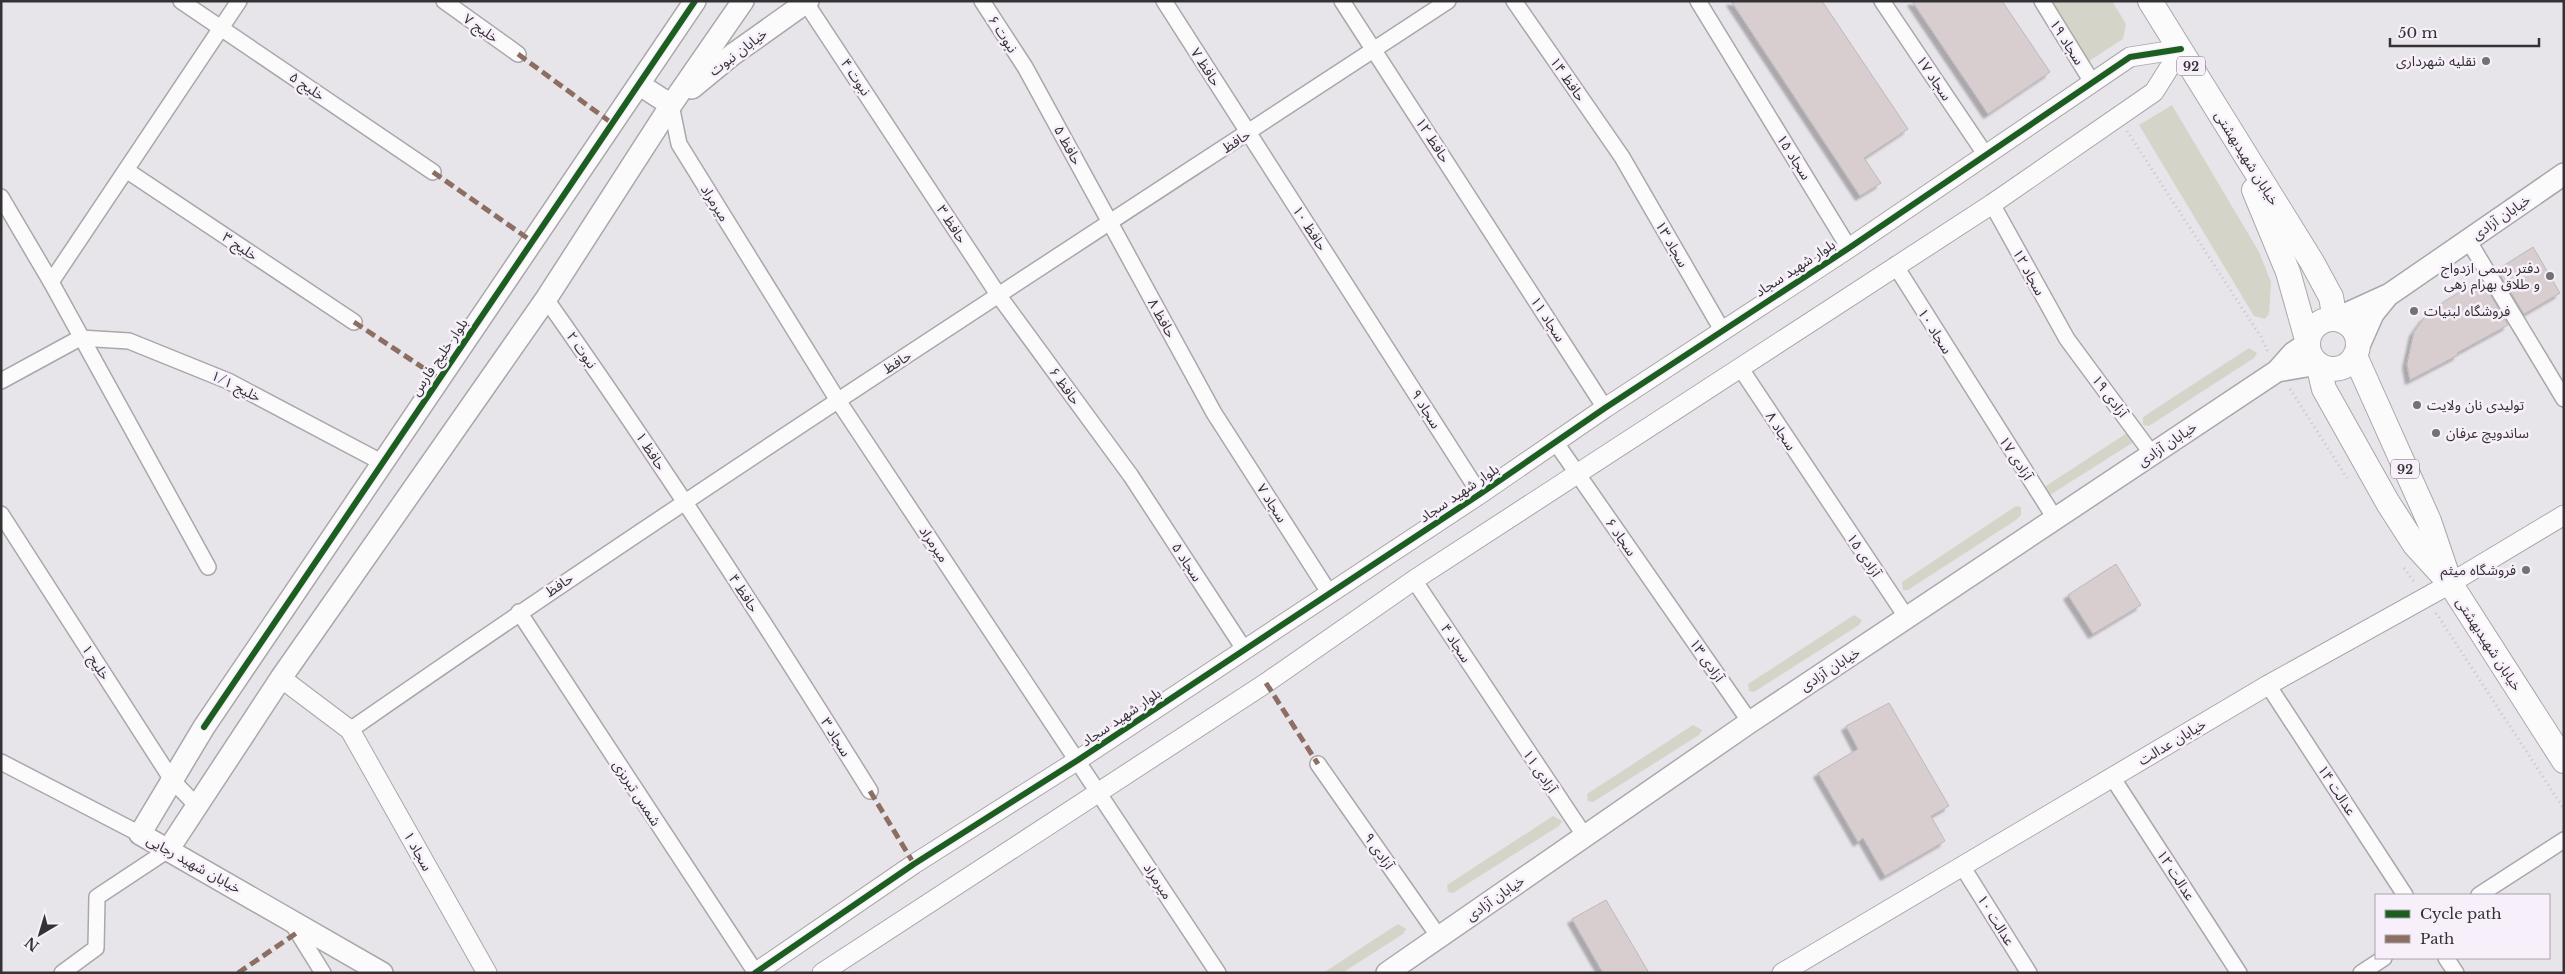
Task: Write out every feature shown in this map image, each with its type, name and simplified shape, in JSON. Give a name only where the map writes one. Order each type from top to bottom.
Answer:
[{"type":"main road","name":"بلوار خلیج فارس","points":[[140,834],[204,727],[696,1]]},
{"type":"main road","points":[[168,850],[281,678],[546,299],[671,105],[744,1]]},
{"type":"main road","name":"خیابان شهیدبهشتی","points":[[2150,1],[2324,283],[2331,296],[2335,319]]},
{"type":"main road","name":"خیابان نبوت","points":[[671,105],[732,55],[807,2]]},
{"type":"main road","points":[[640,85],[671,105]]},
{"type":"main road","points":[[2229,131],[2288,272],[2309,351],[2318,364],[2324,389],[2388,503],[2415,545],[2450,583]]},
{"type":"main road","name":"خیابان آزادی","points":[[2390,294],[2564,174]]},
{"type":"main road","points":[[2277,371],[2293,353],[2308,343],[2309,335],[2319,323],[2335,319],[2390,294]]},
{"type":"main road","points":[[2277,371],[2318,364],[2334,369],[2342,367],[2356,352],[2373,314],[2390,294]]},
{"type":"main road","points":[[2335,319],[2349,325],[2355,332],[2356,352]]},
{"type":"main road","name":"خیابان شهیدبهشتی","points":[[2356,352],[2429,521],[2450,583],[2564,761]]},
{"type":"main road","name":"خیابان آزادی","points":[[1387,973],[1750,722],[2056,520],[2277,371]]},
{"type":"main road","name":"خیابان شهید رجایی","points":[[140,834],[288,917],[382,973]]},
{"type":"street","name":"خلیج ۵","points":[[180,1],[433,172]]},
{"type":"street","points":[[51,282],[239,1]]},
{"type":"street","name":"خلیج ۷","points":[[444,1],[518,54]]},
{"type":"street","name":"نبوت ۶","points":[[982,1],[1025,67]]},
{"type":"street","name":"حافظ ۷","points":[[1164,1],[1249,132]]},
{"type":"street","name":"حافظ ۱۲","points":[[1342,1],[1492,231]]},
{"type":"street","name":"حافظ","points":[[350,730],[518,612],[837,399],[999,296],[1448,1]]},
{"type":"street","name":"حافظ ۱۴","points":[[1514,1],[1622,157]]},
{"type":"street","name":"سجاد ۱۵","points":[[1698,1],[1849,248]]},
{"type":"street","name":"سجاد ۱۷","points":[[1882,1],[1985,154]]},
{"type":"street","name":"سجاد ۱۹","points":[[2042,1],[2092,82]]},
{"type":"street","name":"نبوت ۴","points":[[807,2],[905,152]]},
{"type":"street","points":[[822,973],[1266,683],[1414,580],[1741,369],[1895,265],[1992,204],[2154,92],[2181,49]]},
{"type":"street","name":"بلوار شهید سجاد","points":[[755,973],[914,864],[1078,760],[1330,594],[1556,443],[1604,408],[1849,248],[2130,57],[2181,49]]},
{"type":"street","name":"حافظ ۵","points":[[1025,67],[1111,223]]},
{"type":"street","name":"میرمراد","points":[[671,105],[679,144],[837,399],[1099,791],[1218,973]]},
{"type":"street","name":"حافظ ۱۰","points":[[1249,132],[1372,324]]},
{"type":"street","name":"حافظ ۳","points":[[905,152],[999,296]]},
{"type":"street","name":"سجاد ۱۳","points":[[1622,157],[1722,330]]},
{"type":"street","name":"خلیج ۳","points":[[126,170],[354,322]]},
{"type":"street","points":[[1,197],[51,282],[80,338],[208,568]]},
{"type":"street","name":"سجاد ۱۲","points":[[1992,204],[2067,339]]},
{"type":"street","name":"حافظ ۸","points":[[1111,223],[1214,413]]},
{"type":"street","name":"سجاد ۱۱","points":[[1492,231],[1604,408]]},
{"type":"street","points":[[2468,240],[2564,399]]},
{"type":"street","name":"سجاد ۱۰","points":[[1895,265],[1976,396]]},
{"type":"street","name":"حافظ ۶","points":[[999,296],[1131,476]]},
{"type":"street","name":"نبوت ۲","points":[[546,299],[618,401]]},
{"type":"street","name":"سجاد ۹","points":[[1372,324],[1480,494]]},
{"type":"street","points":[[1,381],[80,338]]},
{"type":"street","name":"خلیج ۱/۱","points":[[80,338],[129,341],[228,381],[383,463]]},
{"type":"street","name":"آزادی ۱۹","points":[[2067,339],[2152,454]]},
{"type":"street","name":"سجاد ۸","points":[[1741,369],[1822,492]]},
{"type":"street","name":"آزادی ۱۷","points":[[1976,396],[2056,520]]},
{"type":"street","name":"حافظ ۱","points":[[618,401],[684,502]]},
{"type":"street","name":"سجاد ۷","points":[[1214,413],[1330,594]]},
{"type":"street","name":"سجاد ۶","points":[[1556,443],[1664,598]]},
{"type":"street","name":"سجاد ۵","points":[[1131,476],[1244,649]]},
{"type":"street","name":"آزادی ۱۵","points":[[1822,492],[1907,618]]},
{"type":"street","name":"حافظ ۴","points":[[684,502],[803,684]]},
{"type":"street","name":"خلیج ۱","points":[[1,514],[172,780],[197,806]]},
{"type":"street","name":"خیابان عدالت","points":[[1782,973],[1806,967],[1962,866],[2268,685],[2450,583],[2564,515]]},
{"type":"street","name":"سجاد ۴","points":[[1414,580],[1497,706]]},
{"type":"street","name":"آزادی ۱۳","points":[[1664,598],[1750,722]]},
{"type":"street","name":"شمس تبریزی","points":[[518,612],[755,973]]},
{"type":"street","points":[[281,678],[350,730]]},
{"type":"street","name":"سجاد ۳","points":[[803,684],[870,791]]},
{"type":"street","name":"عدالت ۱۴","points":[[2268,685],[2404,894]]},
{"type":"street","name":"آزادی ۱۱","points":[[1497,706],[1584,835]]},
{"type":"street","name":"سجاد ۱","points":[[350,730],[487,973]]},
{"type":"street","name":"خیابان شهید رجایی","points":[[1,762],[140,834]]},
{"type":"street","name":"آزادی ۹","points":[[1318,764],[1439,938]]},
{"type":"street","name":"عدالت ۱۲","points":[[2112,777],[2239,973]]},
{"type":"street","points":[[2481,894],[2564,840]]},
{"type":"street","points":[[62,973],[96,948],[97,897],[168,850]]},
{"type":"street","name":"عدالت ۱۰","points":[[1962,866],[2030,973]]},
{"type":"street","points":[[288,917],[323,973]]},
{"type":"street","points":[[2361,973],[2382,959]]},
{"type":"street","points":[[2447,959],[2456,973]]},
{"type":"shaded area","points":[[2050,1],[2112,1],[2126,24],[2123,39],[2089,61]]},
{"type":"shaded area","points":[[2172,105],[2259,252],[2271,282],[2269,314],[2265,319],[2254,316],[2139,125]]},
{"type":"shaded area","points":[[2249,348],[2257,353],[2254,358],[2149,426],[2143,425],[2143,417]]},
{"type":"shaded area","points":[[2127,433],[2135,439],[2132,443],[2050,495],[2045,495],[2042,490],[2046,486]]},
{"type":"shaded area","points":[[2016,506],[2021,507],[2021,515],[2016,520],[1908,590],[1903,590],[1902,582]]},
{"type":"shaded area","points":[[1854,615],[1862,620],[1859,625],[1754,692],[1749,691],[1748,684]]},
{"type":"shaded area","points":[[1693,725],[1702,730],[1699,735],[1593,802],[1588,801],[1587,794]]},
{"type":"shaded area","points":[[1553,816],[1562,821],[1559,826],[1453,893],[1448,892],[1447,885]]},
{"type":"shaded area","points":[[1398,924],[1406,929],[1403,934],[1342,973],[1323,973]]},
{"type":"building","points":[[1731,1],[1822,1],[1908,129],[1864,158],[1881,183],[1860,196]]},
{"type":"building","points":[[1912,1],[2002,1],[2050,72],[1988,114]]},
{"type":"building","points":[[2533,247],[2560,293],[2524,314],[2497,270]]},
{"type":"building","points":[[2481,279],[2508,325],[2457,353],[2458,355],[2410,380],[2407,364],[2414,332],[2424,318],[2445,301]]},
{"type":"building","points":[[2116,564],[2141,605],[2093,634],[2068,595]]},
{"type":"building","points":[[1889,703],[1949,806],[1931,816],[1945,841],[1885,876],[1863,838],[1858,842],[1818,773],[1858,749],[1846,726]]},
{"type":"building","points":[[1606,900],[1649,973],[1603,973],[1572,919]]},
{"type":"marked path","points":[[518,54],[613,124]]},
{"type":"marked path","points":[[433,172],[533,242]]},
{"type":"marked path","points":[[354,322],[440,379]]},
{"type":"marked path","points":[[1266,683],[1318,764]]},
{"type":"marked path","points":[[870,791],[914,864]]},
{"type":"marked path","points":[[238,973],[298,932]]},
{"type":"cycle path","points":[[204,727],[695,1]]},
{"type":"cycle path","points":[[755,973],[914,864],[1078,760],[1480,494],[1605,408],[1849,248],[2130,57],[2181,49]]},
{"type":"place","name":"نقلیه شهرداری","points":[[2486,61]]},
{"type":"place","name":"دفتر رسمی ازدواج و طلاق بهرام زهی","points":[[2550,276]]},
{"type":"place","name":"فروشگاه لبنیات","points":[[2414,311]]},
{"type":"place","name":"تولیدی نان ولایت","points":[[2417,405]]},
{"type":"place","name":"ساندویچ عرفان","points":[[2436,433]]},
{"type":"place","name":"فروشگاه میثم","points":[[2526,570]]}]
